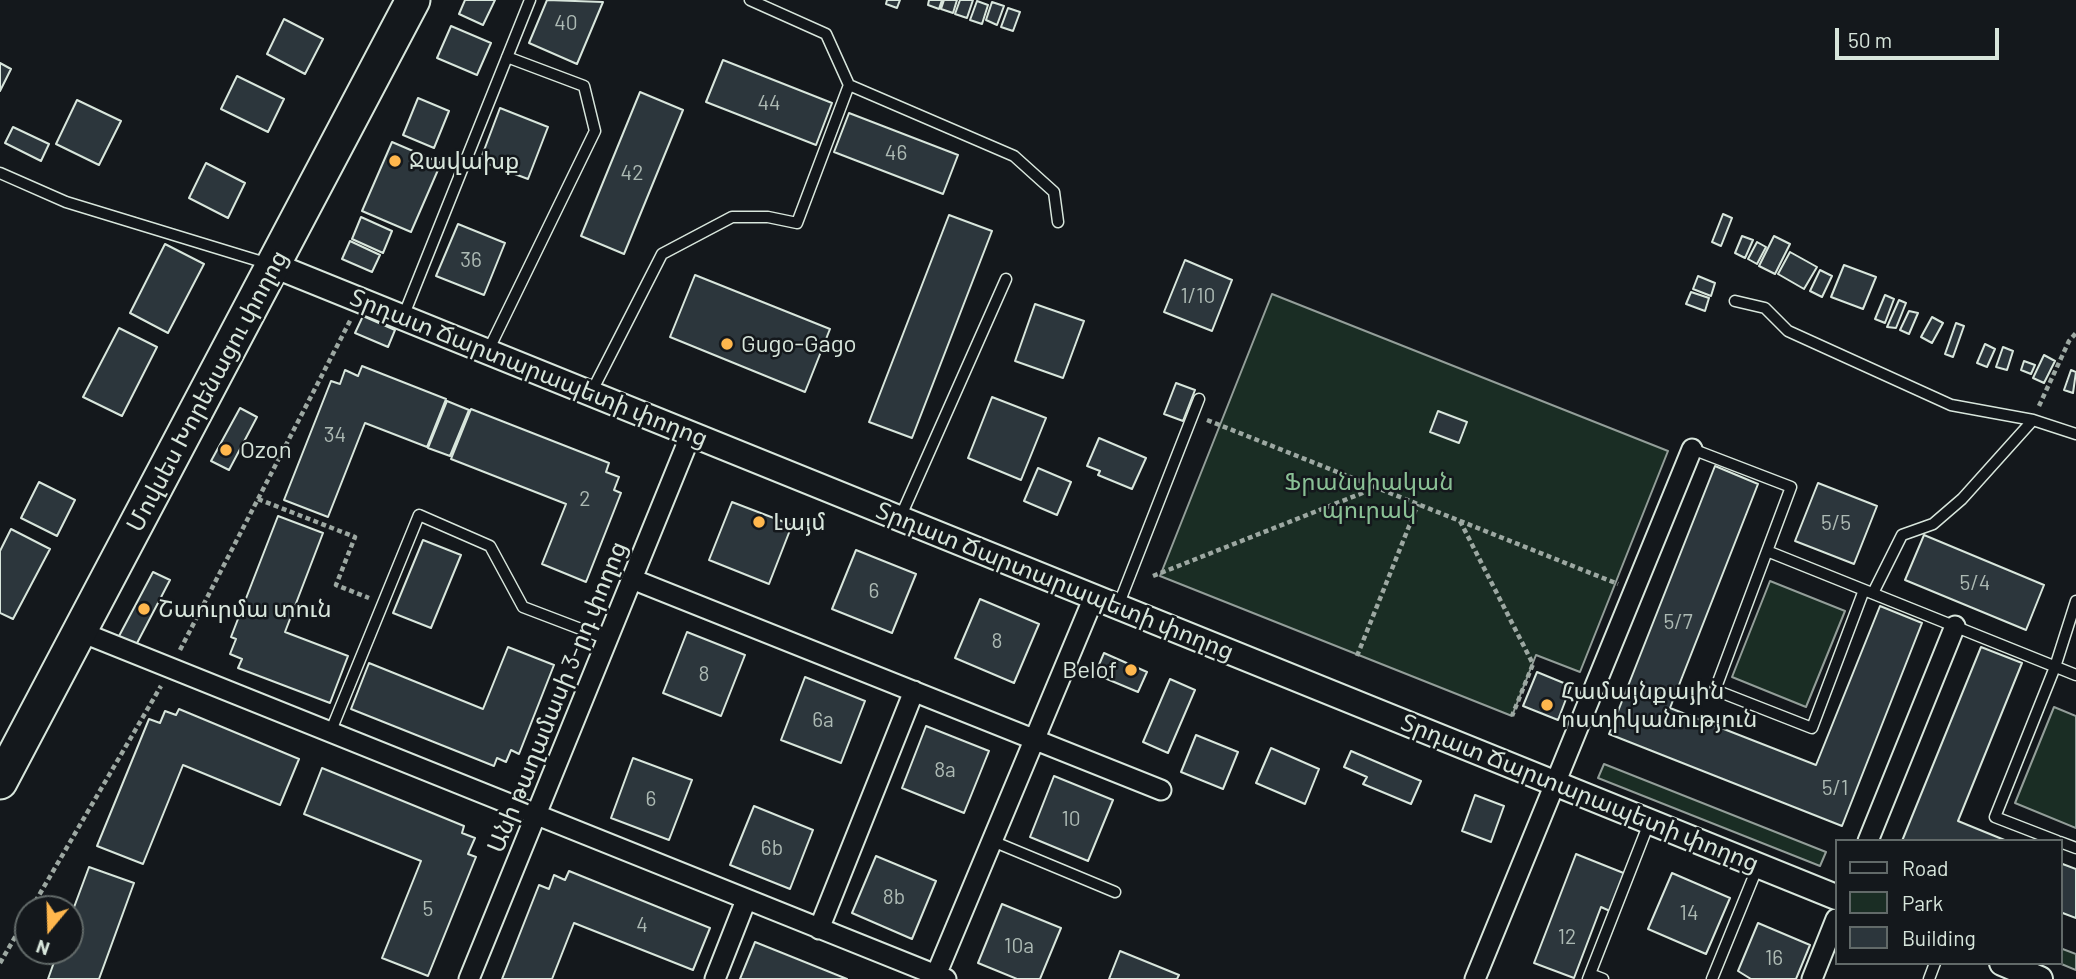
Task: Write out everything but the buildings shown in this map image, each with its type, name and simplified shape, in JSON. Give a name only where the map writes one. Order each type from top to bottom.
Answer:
[{"type":"highway","name":"Մովսես Խորենացու փողոց","points":[[0,782],[413,0]]},
{"type":"street","name":"Տրդատ Ճարտարապետի փողոց","points":[[273,265],[1834,896]]},
{"type":"street","name":"Անի թաղամասի 3-րդ փողոց","points":[[469,979],[691,434]]},
{"type":"street","points":[[1475,979],[1692,449]]},
{"type":"street","points":[[632,579],[1161,790]]},
{"type":"street","points":[[81,632],[941,977],[990,840],[1094,597]]},
{"type":"street","points":[[1869,839],[1955,626]]},
{"type":"street","points":[[819,929],[914,691]]},
{"type":"street","points":[[715,979],[746,900]]},
{"type":"street","points":[[1812,979],[1834,924]]},
{"type":"street","points":[[2007,965],[2040,979]]},
{"type":"lane","points":[[402,317],[530,0]]},
{"type":"lane","points":[[750,0],[826,34],[849,85],[1014,156],[1054,192],[1058,222]]},
{"type":"lane","points":[[487,351],[595,131],[584,86],[507,57]]},
{"type":"lane","points":[[591,393],[662,254],[732,217],[768,217],[797,223],[849,85]]},
{"type":"lane","points":[[0,173],[66,202],[273,265]]},
{"type":"lane","points":[[900,518],[1006,279]]},
{"type":"lane","points":[[1735,301],[1765,308],[1788,331],[1951,405],[2033,419],[2076,434]]},
{"type":"lane","points":[[1118,606],[1199,399]]},
{"type":"lane","points":[[1692,449],[1791,487],[1715,690],[1812,728],[1868,592],[1902,535],[1933,524],[1962,499],[2033,419]]},
{"type":"lane","points":[[330,733],[419,515],[490,546],[523,607],[607,639]]},
{"type":"lane","points":[[1767,551],[2076,675]]},
{"type":"lane","points":[[2054,839],[1995,817],[2055,667],[2076,601]]},
{"type":"lane","points":[[1603,979],[1589,976],[1650,821]]},
{"type":"lane","points":[[990,840],[1115,892]]},
{"type":"lane","points":[[1712,979],[1758,865]]},
{"type":"path","points":[[39,895],[171,668],[361,300]]},
{"type":"path","points":[[2033,419],[2069,341],[2076,333]]},
{"type":"path","points":[[1193,414],[1634,591]]},
{"type":"path","points":[[1153,576],[1376,487]]},
{"type":"path","points":[[258,499],[355,537],[336,585],[383,603]]},
{"type":"path","points":[[1357,656],[1418,504]]},
{"type":"path","points":[[1460,521],[1533,664],[1512,716]]},
{"type":"path","points":[[0,963],[14,939]]},
{"type":"green space","name":"Ֆրանսիական պուրակ","points":[[1272,294],[1668,451],[1580,672],[1536,655],[1512,716],[1160,576]]},
{"type":"green space","points":[[1770,581],[1845,611],[1806,707],[1732,677]]},
{"type":"green space","points":[[2054,707],[2076,716],[2076,828],[2015,803]]},
{"type":"green space","points":[[1604,764],[1826,852],[1820,866],[1598,778]]},
{"type":"green space","points":[[2062,949],[2076,954],[2076,970],[2062,964]]},
{"type":"place","name":"Ջավախք","points":[[395,161]]},
{"type":"place","name":"Gugo-Gago","points":[[727,344]]},
{"type":"place","name":"Ozon","points":[[226,450]]},
{"type":"place","name":"Լայմ","points":[[759,522]]},
{"type":"place","name":"Շաուրմա տուն","points":[[144,609]]},
{"type":"place","name":"Belof","points":[[1131,670]]},
{"type":"place","name":"Համայնքային ոստիկանություն","points":[[1547,705]]}]
